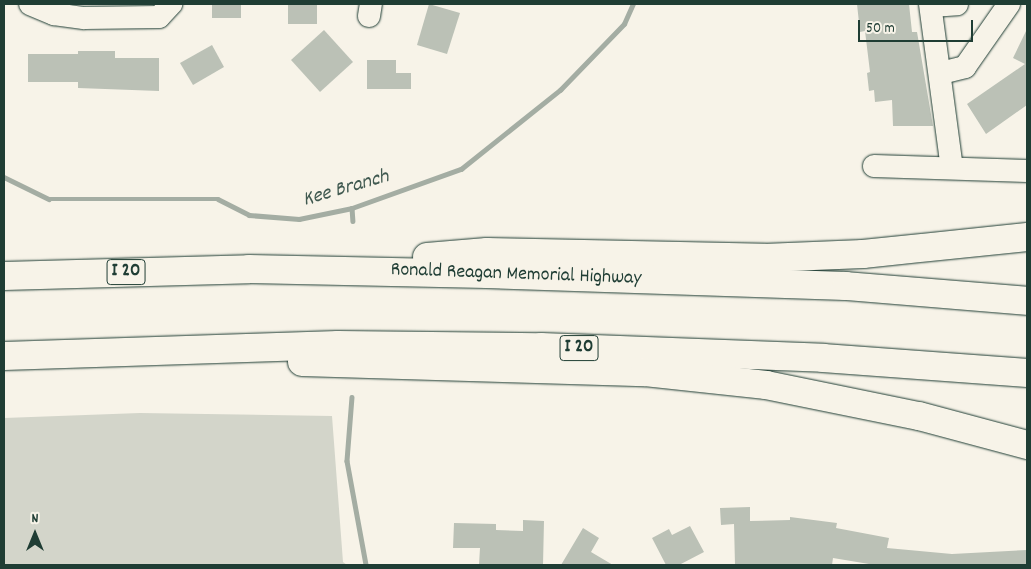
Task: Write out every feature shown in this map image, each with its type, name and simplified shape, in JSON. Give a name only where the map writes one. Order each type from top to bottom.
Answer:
[{"type":"highway","points":[[249,269],[487,252],[764,258],[863,254],[1027,237]]},
{"type":"highway","name":"Ronald Reagan Memorial Highway","points":[[4,276],[249,269],[846,286],[1027,301]]},
{"type":"highway","name":"I 20","points":[[4,356],[338,344],[541,347],[823,358],[1027,373]]},
{"type":"highway","points":[[131,352],[364,365],[645,372],[766,385],[919,416],[1027,445]]},
{"type":"highway","points":[[4,361],[59,354]]},
{"type":"street","points":[[30,4],[54,14],[84,18],[159,17],[171,4]]},
{"type":"street","points":[[952,168],[941,73],[930,5],[958,4]]},
{"type":"street","points":[[941,73],[965,67],[1009,4]]},
{"type":"street","points":[[874,166],[1027,171]]},
{"type":"shaded area","points":[[140,413],[332,416],[343,562],[347,565],[4,565],[4,418]]},
{"type":"building","points":[[212,4],[241,4],[241,18],[212,18]]},
{"type":"building","points":[[288,4],[317,4],[317,24],[288,24]]},
{"type":"building","points":[[429,4],[460,13],[447,54],[417,45]]},
{"type":"building","points":[[857,4],[909,4],[912,32],[917,32],[933,126],[893,126],[892,100],[875,102],[874,90],[869,91],[867,73],[870,72],[865,31],[860,32]]},
{"type":"building","points":[[1027,29],[1027,105],[986,134],[967,104],[1025,64],[1013,58]]},
{"type":"building","points":[[324,30],[353,62],[320,92],[291,60]]},
{"type":"building","points":[[212,45],[224,67],[193,85],[180,63]]},
{"type":"building","points":[[78,51],[115,51],[115,58],[159,58],[159,91],[78,88],[78,82],[28,82],[28,54],[78,54]]},
{"type":"building","points":[[367,60],[396,60],[396,73],[411,73],[411,89],[367,89]]},
{"type":"building","points":[[750,507],[750,521],[790,520],[790,517],[837,523],[836,528],[889,538],[887,548],[952,554],[1027,550],[1027,565],[875,565],[833,558],[832,565],[735,565],[734,524],[721,525],[720,508]]},
{"type":"building","points":[[523,520],[544,521],[543,565],[479,565],[480,548],[453,548],[454,523],[496,524],[496,530],[523,531]]},
{"type":"building","points":[[690,526],[704,552],[679,565],[666,565],[652,538],[669,529],[672,535]]},
{"type":"building","points":[[583,528],[599,538],[591,552],[613,565],[561,565]]},
{"type":"waterway","name":"Kee Branch","points":[[4,177],[49,199],[218,199],[249,215],[299,219],[352,208],[461,169],[560,90],[624,24],[633,4]]},
{"type":"waterway","points":[[352,208],[353,221]]},
{"type":"waterway","name":"Kee Branch","points":[[352,397],[347,461],[366,565]]}]
